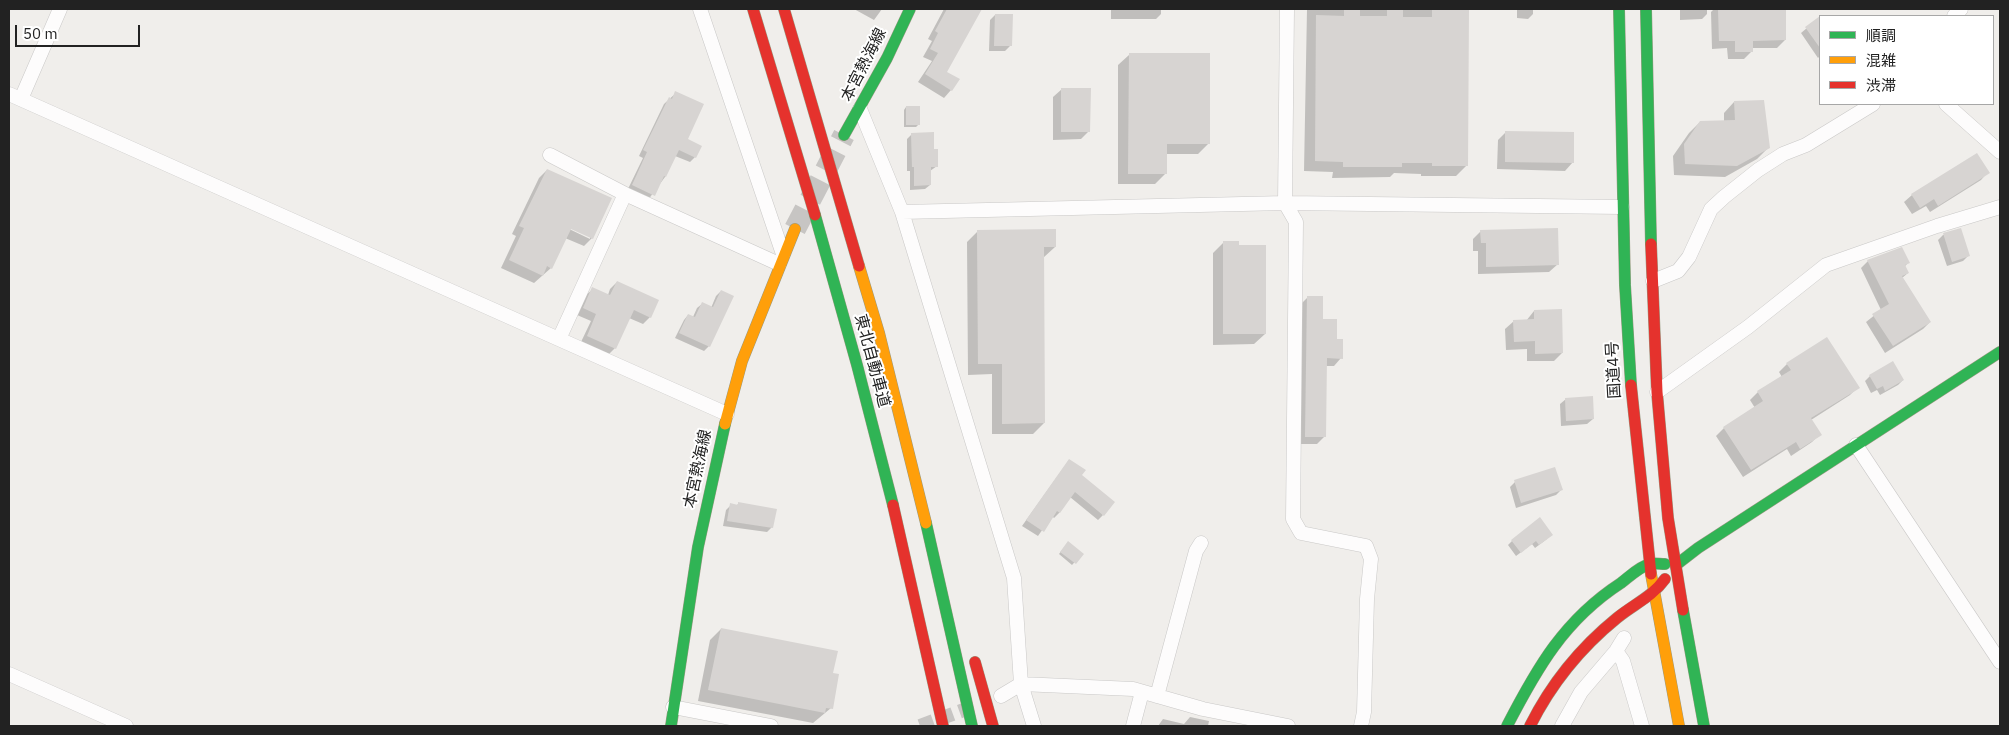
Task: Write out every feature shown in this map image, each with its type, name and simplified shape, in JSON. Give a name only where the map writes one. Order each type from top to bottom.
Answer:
[{"type":"main road","name":"東北自動車道","points":[[753,9],[818,227],[870,417],[943,726]]},
{"type":"main road","name":"東北自動車道","points":[[784,9],[848,225],[918,486],[972,726]]},
{"type":"main road","name":"本宮熱海線","points":[[844,135],[860,109],[910,9]]},
{"type":"main road","name":"国道4号","points":[[1619,9],[1622,207],[1632,405],[1649,564],[1656,592],[1680,726]]},
{"type":"main road","points":[[1646,9],[1649,204],[1657,392],[1668,518],[1689,649],[1704,726]]},
{"type":"main road","name":"本宮熱海線","points":[[671,726],[698,547],[727,414],[742,361],[781,259],[795,229]]},
{"type":"main road","points":[[1530,726],[1553,685],[1575,657],[1600,632],[1622,614],[1656,592],[1676,564],[2000,352]]},
{"type":"main road","points":[[897,408],[943,546]]},
{"type":"main road","points":[[870,417],[890,543]]},
{"type":"main road","points":[[1507,726],[1532,677],[1557,641],[1578,618],[1613,588],[1649,564],[1676,564]]},
{"type":"main road","points":[[971,648],[993,726]]},
{"type":"street","points":[[60,9],[15,96],[727,414]]},
{"type":"street","points":[[700,9],[781,259]]},
{"type":"street","points":[[1287,9],[1285,203],[1296,222],[1293,519],[1301,533],[1366,546],[1371,559],[1367,599],[1364,712],[1361,726]]},
{"type":"street","points":[[1653,281],[1678,271],[1689,257],[1711,209],[1724,197],[1758,170],[1783,154],[1806,145],[1871,105]]},
{"type":"street","points":[[1947,105],[2000,152]]},
{"type":"street","points":[[860,109],[902,212],[1014,578],[1021,684],[1034,726]]},
{"type":"street","points":[[550,156],[625,194],[781,259]]},
{"type":"street","points":[[558,339],[625,194]]},
{"type":"street","points":[[902,212],[1285,203],[1622,207]]},
{"type":"street","points":[[1657,392],[1748,327],[1826,265],[1928,229],[2000,207]]},
{"type":"street","points":[[1856,445],[2000,662]]},
{"type":"street","points":[[1157,696],[1196,551],[1201,543]]},
{"type":"street","points":[[1562,726],[1581,692],[1616,651],[1624,638]]},
{"type":"street","points":[[1616,651],[1623,661],[1642,726]]},
{"type":"street","points":[[9,674],[126,726]]},
{"type":"street","points":[[1001,696],[1021,684],[1133,689],[1203,709],[1288,726]]},
{"type":"street","points":[[1133,726],[1142,692]]},
{"type":"street","points":[[673,706],[772,726]]},
{"type":"building","points":[[947,9],[982,9],[947,72],[960,79],[952,91],[925,74],[938,53],[930,49],[938,33],[935,31]]},
{"type":"building","points":[[1344,9],[1360,9],[1360,16],[1387,16],[1387,9],[1403,9],[1403,17],[1432,17],[1432,9],[1469,9],[1468,166],[1432,166],[1432,163],[1402,163],[1402,167],[1343,167],[1343,162],[1315,161],[1316,15],[1344,16]]},
{"type":"building","points":[[1718,9],[1786,9],[1786,40],[1753,41],[1753,52],[1735,52],[1735,41],[1719,41]]},
{"type":"building","points":[[995,14],[1013,14],[1012,46],[994,46]]},
{"type":"building","points":[[1819,17],[1819,47],[1805,27]]},
{"type":"building","points":[[1129,53],[1210,53],[1210,144],[1167,144],[1167,174],[1128,174]]},
{"type":"building","points":[[1061,88],[1091,88],[1090,132],[1061,132]]},
{"type":"building","points":[[675,91],[704,104],[688,139],[702,146],[696,158],[679,150],[655,196],[632,185],[647,152],[643,150],[669,97],[672,99]]},
{"type":"building","points":[[1764,100],[1770,148],[1737,166],[1685,164],[1684,144],[1700,121],[1735,120],[1734,101]]},
{"type":"building","points":[[906,106],[920,106],[920,125],[906,125]]},
{"type":"building","points":[[1505,131],[1574,132],[1574,163],[1505,162]]},
{"type":"building","points":[[934,132],[934,149],[938,149],[938,167],[931,167],[931,185],[914,186],[911,133]]},
{"type":"building","points":[[1977,153],[1990,173],[1938,206],[1934,199],[1920,208],[1911,194]]},
{"type":"building","points":[[547,169],[612,198],[593,239],[571,229],[552,269],[547,266],[543,276],[509,260],[524,228],[519,226]]},
{"type":"building","points":[[1558,228],[1559,265],[1486,267],[1486,243],[1481,243],[1480,230]]},
{"type":"building","points":[[1961,228],[1970,256],[1952,262],[1943,233]]},
{"type":"building","points":[[1056,229],[1056,247],[1044,247],[1045,423],[1002,424],[1002,364],[978,364],[977,230]]},
{"type":"building","points":[[1223,241],[1239,241],[1239,245],[1266,245],[1266,334],[1223,334]]},
{"type":"building","points":[[1902,247],[1910,263],[1905,265],[1909,273],[1902,276],[1931,322],[1893,346],[1872,314],[1889,304],[1867,260]]},
{"type":"building","points":[[617,281],[659,300],[651,318],[634,310],[616,349],[587,336],[596,314],[583,308],[592,287],[610,295]]},
{"type":"building","points":[[721,290],[734,296],[710,347],[679,333],[688,314],[695,317],[702,302],[713,307]]},
{"type":"building","points":[[1307,296],[1323,296],[1323,319],[1337,319],[1337,339],[1343,339],[1343,359],[1327,358],[1326,437],[1305,437]]},
{"type":"building","points":[[1562,309],[1563,353],[1535,354],[1535,341],[1514,342],[1513,320],[1534,319],[1534,310]]},
{"type":"building","points":[[1827,337],[1860,388],[1811,418],[1822,435],[1800,449],[1796,442],[1751,470],[1723,427],[1763,401],[1757,391],[1791,370],[1786,363]]},
{"type":"building","points":[[1893,361],[1904,380],[1885,391],[1883,386],[1877,389],[1869,375]]},
{"type":"building","points":[[1593,396],[1594,419],[1566,421],[1565,398]]},
{"type":"building","points":[[1069,459],[1086,470],[1082,475],[1115,502],[1104,516],[1075,492],[1060,513],[1057,511],[1044,532],[1026,520]]},
{"type":"building","points":[[1555,467],[1563,490],[1521,503],[1514,480]]},
{"type":"building","points":[[738,502],[777,509],[773,528],[727,521],[730,503],[738,505]]},
{"type":"building","points":[[1540,517],[1553,535],[1539,545],[1536,541],[1521,553],[1511,540]]},
{"type":"building","points":[[1068,541],[1084,554],[1076,564],[1060,552]]},
{"type":"building","points":[[721,628],[838,651],[833,673],[839,674],[833,709],[826,708],[825,713],[708,690]]},
{"type":"tunnel","points":[[795,229],[844,135]]},
{"type":"tunnel","points":[[920,726],[972,707]]},
{"type":"traffic: fast","points":[[844,135],[887,58],[910,9]]},
{"type":"traffic: fast","points":[[1619,9],[1625,285],[1631,385]]},
{"type":"traffic: fast","points":[[1646,9],[1651,244]]},
{"type":"traffic: fast","points":[[815,215],[857,365],[893,505]]},
{"type":"traffic: fast","points":[[1676,565],[1698,548],[2000,352]]},
{"type":"traffic: fast","points":[[671,726],[698,547],[725,424]]},
{"type":"traffic: fast","points":[[926,523],[972,726]]},
{"type":"traffic: fast","points":[[1507,726],[1541,665],[1568,629],[1583,613],[1601,597],[1642,567],[1652,564],[1665,564]]},
{"type":"traffic: fast","points":[[1683,610],[1704,726]]},
{"type":"traffic: slow","points":[[725,424],[742,361],[795,229]]},
{"type":"traffic: slow","points":[[859,266],[879,333],[926,523]]},
{"type":"traffic: slow","points":[[1651,574],[1679,726]]},
{"type":"traffic: jam","points":[[753,9],[815,215]]},
{"type":"traffic: jam","points":[[784,9],[859,266]]},
{"type":"traffic: jam","points":[[1651,244],[1657,392],[1668,518],[1683,610]]},
{"type":"traffic: jam","points":[[1631,385],[1651,574]]},
{"type":"traffic: jam","points":[[893,505],[943,726]]},
{"type":"traffic: jam","points":[[1530,726],[1557,681],[1579,654],[1623,613],[1649,596],[1665,579]]},
{"type":"traffic: jam","points":[[975,662],[993,726]]}]
